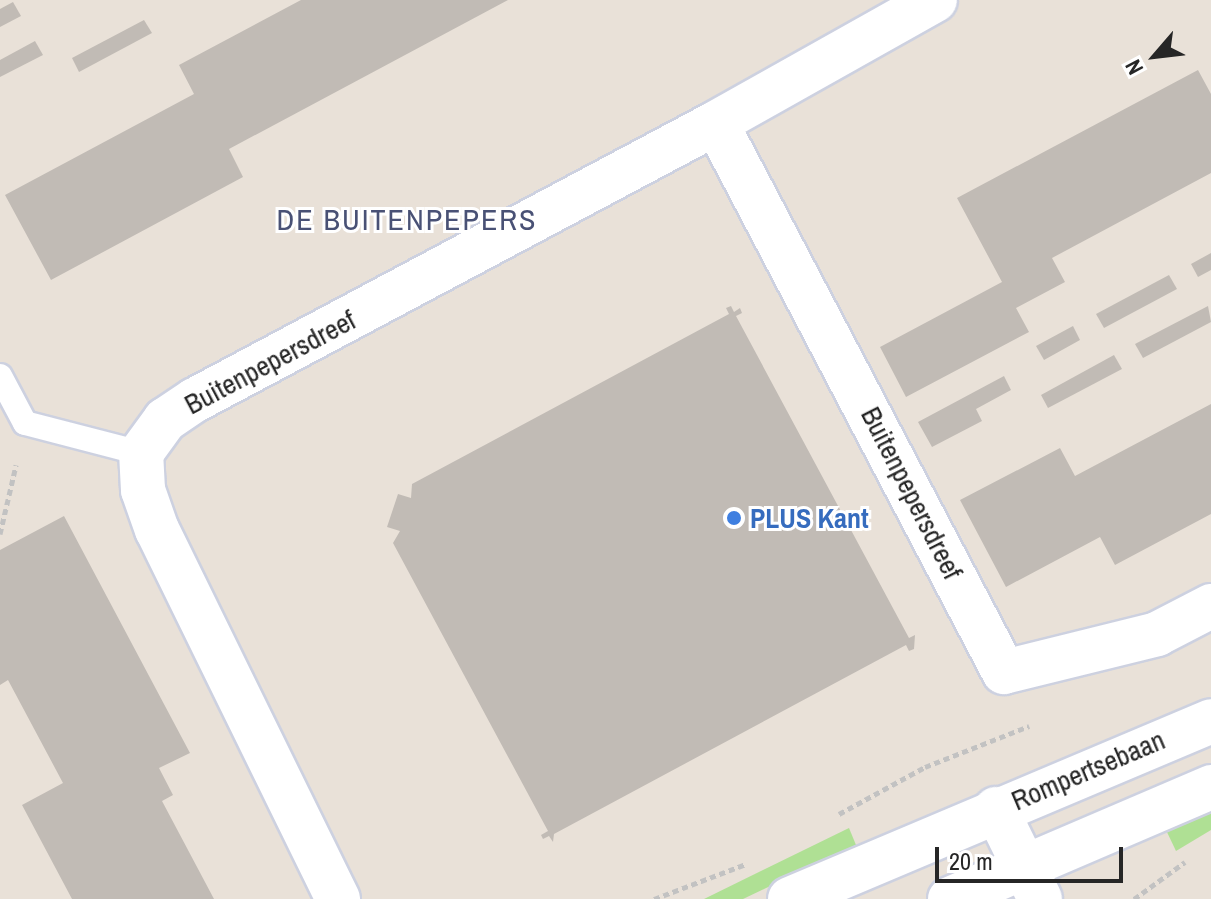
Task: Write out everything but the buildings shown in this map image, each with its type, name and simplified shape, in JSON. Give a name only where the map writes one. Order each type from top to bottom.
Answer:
[{"type":"street","name":"Buitenpepersdreef","points":[[141,453],[165,420],[195,400],[716,123],[935,0]]},
{"type":"street","name":"Buitenpepersdreef","points":[[716,123],[1004,672],[1157,634],[1211,606]]},
{"type":"street","points":[[141,453],[143,490],[157,530],[338,899]]},
{"type":"street","name":"Rompertsebaan","points":[[790,899],[996,809],[1211,721]]},
{"type":"street","points":[[950,899],[1032,883],[1211,787]]},
{"type":"street","points":[[996,809],[1032,883]]},
{"type":"lane","points":[[0,376],[25,423],[141,453]]},
{"type":"path","points":[[0,534],[25,423]]},
{"type":"path","points":[[1134,899],[1199,852]]},
{"type":"green space","points":[[1211,810],[1211,830],[1176,851],[1166,830]]},
{"type":"green space","points":[[849,828],[856,845],[743,899],[704,899]]},
{"type":"place","name":"PLUS Kant","points":[[734,518]]},
{"type":"district","name":"DE BUITENPEPERS","points":[[407,219]]}]
